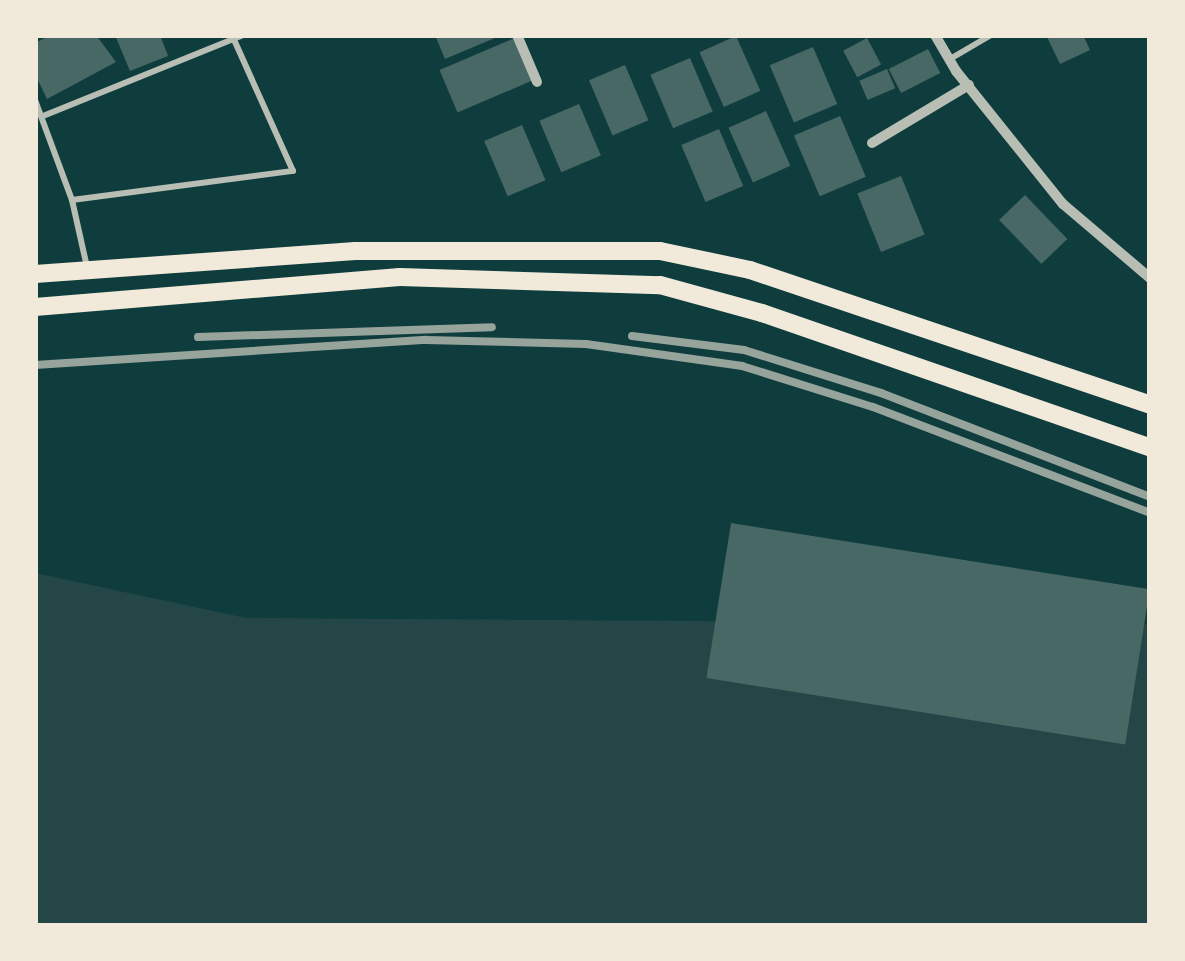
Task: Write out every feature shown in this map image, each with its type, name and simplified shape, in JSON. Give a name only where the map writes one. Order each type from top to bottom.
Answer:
[{"type":"main road","points":[[35,274],[355,251],[660,251],[750,270],[1150,405]]},
{"type":"main road","points":[[35,306],[400,277],[660,286],[762,313],[1150,447]]},
{"type":"street","points":[[517,35],[538,82]]},
{"type":"street","points":[[936,35],[968,85],[1062,204],[1150,278]]},
{"type":"street","points":[[872,143],[968,85]]},
{"type":"lane","points":[[43,116],[243,35]]},
{"type":"lane","points":[[950,59],[990,35]]},
{"type":"lane","points":[[72,200],[293,171],[233,37]]},
{"type":"lane","points":[[35,100],[72,200],[88,273]]},
{"type":"shaded area","points":[[35,573],[246,618],[1150,624],[1150,926],[35,926]]},
{"type":"building","points":[[51,35],[96,35],[116,62],[47,99],[35,74],[35,43]]},
{"type":"building","points":[[115,35],[160,35],[168,56],[130,71]]},
{"type":"building","points":[[435,35],[502,35],[445,59]]},
{"type":"building","points":[[1046,35],[1083,35],[1090,50],[1060,64]]},
{"type":"building","points":[[736,36],[760,91],[724,107],[699,52]]},
{"type":"building","points":[[515,38],[533,80],[457,112],[440,70]]},
{"type":"building","points":[[867,38],[881,64],[857,77],[843,51]]},
{"type":"building","points":[[813,47],[837,104],[794,122],[770,65]]},
{"type":"building","points":[[928,49],[940,73],[901,93],[889,69]]},
{"type":"building","points":[[690,58],[713,111],[673,128],[650,75]]},
{"type":"building","points":[[625,65],[648,120],[613,135],[589,80]]},
{"type":"building","points":[[887,69],[895,88],[868,100],[859,81]]},
{"type":"building","points":[[579,104],[601,156],[561,172],[539,121]]},
{"type":"building","points":[[766,111],[790,166],[753,182],[729,128]]},
{"type":"building","points":[[840,116],[866,177],[820,196],[794,136]]},
{"type":"building","points":[[522,125],[545,180],[508,196],[484,141]]},
{"type":"building","points":[[719,129],[743,186],[705,202],[681,145]]},
{"type":"building","points":[[901,176],[925,234],[881,252],[857,194]]},
{"type":"building","points":[[1025,195],[1067,239],[1041,264],[999,220]]},
{"type":"building","points":[[731,523],[1150,589],[1125,744],[706,678]]},
{"type":"railway","points":[[198,337],[492,327]]},
{"type":"railway","points":[[632,336],[744,350],[881,393],[1150,497]]},
{"type":"railway","points":[[35,365],[426,340],[586,344],[742,366],[873,407],[1150,513]]}]
